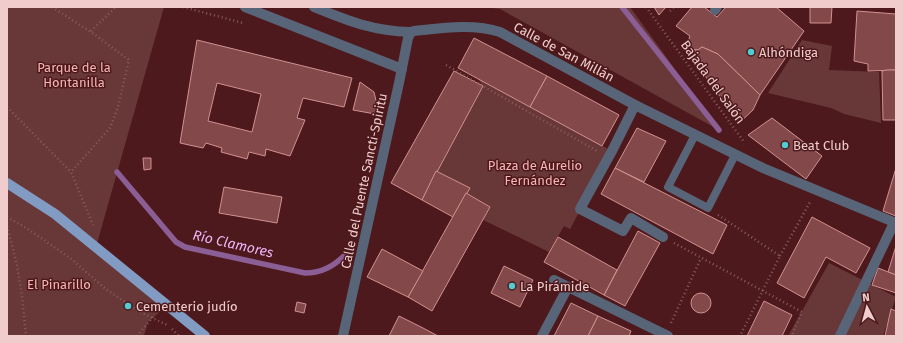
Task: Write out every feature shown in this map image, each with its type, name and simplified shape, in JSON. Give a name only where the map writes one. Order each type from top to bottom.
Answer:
[{"type":"main road","points":[[7,184],[55,214],[205,336]]},
{"type":"street","points":[[245,7],[402,69]]},
{"type":"street","name":"Calle de San Millán","points":[[314,7],[350,22],[379,30],[410,32],[465,27],[492,30],[509,36],[635,105],[736,155],[763,168],[895,223]]},
{"type":"street","name":"Calle del Puente Sancti-Spiritu","points":[[343,336],[362,257],[410,32]]},
{"type":"street","points":[[635,105],[580,209],[622,231],[630,218],[663,237]]},
{"type":"street","points":[[840,336],[895,223]]},
{"type":"street","points":[[554,280],[667,335]]},
{"type":"street","points":[[542,336],[568,287]]},
{"type":"lane","points":[[695,135],[668,187],[708,208],[736,155]]},
{"type":"path","points":[[52,7],[90,31],[129,60],[118,107],[110,128],[71,172]]},
{"type":"path","points":[[90,31],[116,7]]},
{"type":"path","points":[[183,7],[245,23]]},
{"type":"path","name":"Bajada del Salón","points":[[646,7],[744,142]]},
{"type":"path","points":[[670,11],[674,7]]},
{"type":"path","points":[[446,65],[582,141],[608,158]]},
{"type":"path","points":[[7,107],[71,172],[93,224]]},
{"type":"path","points":[[740,336],[780,256],[817,191]]},
{"type":"path","points":[[708,208],[780,256]]},
{"type":"path","points":[[7,217],[28,229],[70,258],[107,290],[140,312],[168,325],[179,336]]},
{"type":"path","points":[[7,226],[17,265],[26,336]]},
{"type":"path","points":[[663,237],[802,312],[792,335],[793,336]]},
{"type":"path","points":[[667,335],[701,258]]},
{"type":"path","points":[[137,336],[153,317],[168,305]]},
{"type":"green space","name":"Parque de la Hontanilla","points":[[7,7],[164,7],[96,247],[168,305],[148,322],[144,336],[7,336]]},
{"type":"green space","points":[[485,7],[630,7],[719,130],[500,9]]},
{"type":"green space","points":[[802,40],[832,46],[829,70],[879,72],[881,123],[844,114],[831,108],[768,93]]},
{"type":"green space","name":"Plaza de Aurelio Fernández","points":[[477,78],[612,151],[570,229],[564,226],[549,252],[483,220],[490,207],[466,193],[436,171],[483,86]]},
{"type":"green space","points":[[829,263],[896,297],[883,336],[788,336]]},
{"type":"building","points":[[654,7],[666,7],[659,15]]},
{"type":"building","name":"Alhóndiga","points":[[692,7],[704,7],[717,17],[726,7],[776,7],[804,31],[760,95],[718,54],[702,47],[698,50],[691,49],[688,44],[690,36],[676,26]]},
{"type":"building","points":[[810,7],[832,7],[831,23],[810,23]]},
{"type":"building","points":[[857,11],[896,14],[896,70],[868,71],[868,64],[854,61]]},
{"type":"building","points":[[474,38],[547,76],[530,107],[458,68]]},
{"type":"building","points":[[197,40],[352,78],[344,107],[303,98],[297,118],[305,120],[290,156],[266,149],[265,156],[249,152],[247,159],[221,152],[222,148],[206,143],[203,148],[180,143]],"holes":[[[217,83],[261,94],[252,132],[208,121]]]},
{"type":"building","points":[[690,47],[694,50],[698,50],[702,47],[718,54],[760,95],[753,110],[739,123],[685,48]]},
{"type":"building","points":[[896,70],[896,120],[883,120],[882,71]]},
{"type":"building","points":[[454,71],[483,86],[422,200],[391,183]]},
{"type":"building","points":[[547,76],[619,115],[602,146],[530,107]]},
{"type":"building","points":[[360,82],[374,92],[377,105],[375,114],[353,110]]},
{"type":"building","name":"Beat Club","points":[[772,118],[822,156],[806,179],[748,135]]},
{"type":"building","points":[[637,128],[666,141],[644,182],[615,168]]},
{"type":"building","points":[[143,158],[151,158],[151,169],[144,170]]},
{"type":"building","points":[[615,168],[727,225],[713,254],[601,194]]},
{"type":"building","points":[[896,168],[896,216],[883,211]]},
{"type":"building","points":[[436,171],[470,188],[453,217],[422,200]]},
{"type":"building","points":[[224,187],[282,197],[277,223],[219,213]]},
{"type":"building","points":[[466,193],[490,207],[432,311],[408,297]]},
{"type":"building","points":[[812,217],[870,248],[856,273],[826,257],[804,298],[777,283]]},
{"type":"building","points":[[638,231],[660,243],[625,306],[604,295]]},
{"type":"building","points":[[558,237],[617,270],[604,295],[544,262]]},
{"type":"building","points":[[896,246],[896,275],[888,272]]},
{"type":"building","points":[[382,249],[423,271],[408,297],[367,277]]},
{"type":"building","name":"La Pirámide","points":[[504,266],[533,280],[520,307],[491,293]]},
{"type":"building","points":[[878,268],[896,275],[896,293],[872,285]]},
{"type":"building","points":[[701,293],[708,296],[711,303],[708,310],[701,313],[694,310],[691,303],[694,296]]},
{"type":"building","points":[[764,301],[792,315],[782,336],[747,336]]},
{"type":"building","points":[[297,302],[306,304],[304,313],[295,311]]},
{"type":"building","points":[[571,303],[598,316],[588,336],[554,336]]},
{"type":"building","points":[[891,309],[896,311],[896,336],[885,336]]},
{"type":"building","points":[[399,316],[423,328],[438,336],[389,336]]},
{"type":"building","points":[[598,316],[631,331],[629,336],[588,336]]},
{"type":"waterway","points":[[622,7],[719,130]]},
{"type":"waterway","name":"Río Clamores","points":[[117,172],[176,242],[185,247],[305,273],[317,272],[327,268],[346,254]]},
{"type":"place","name":"Alhóndiga","points":[[751,52]]},
{"type":"place","name":"Beat Club","points":[[785,145]]},
{"type":"place","name":"La Pirámide","points":[[512,286]]},
{"type":"place","name":"Cementerio judío","points":[[128,306]]},
{"type":"park label","name":"El Pinarillo","points":[[59,284]]}]
